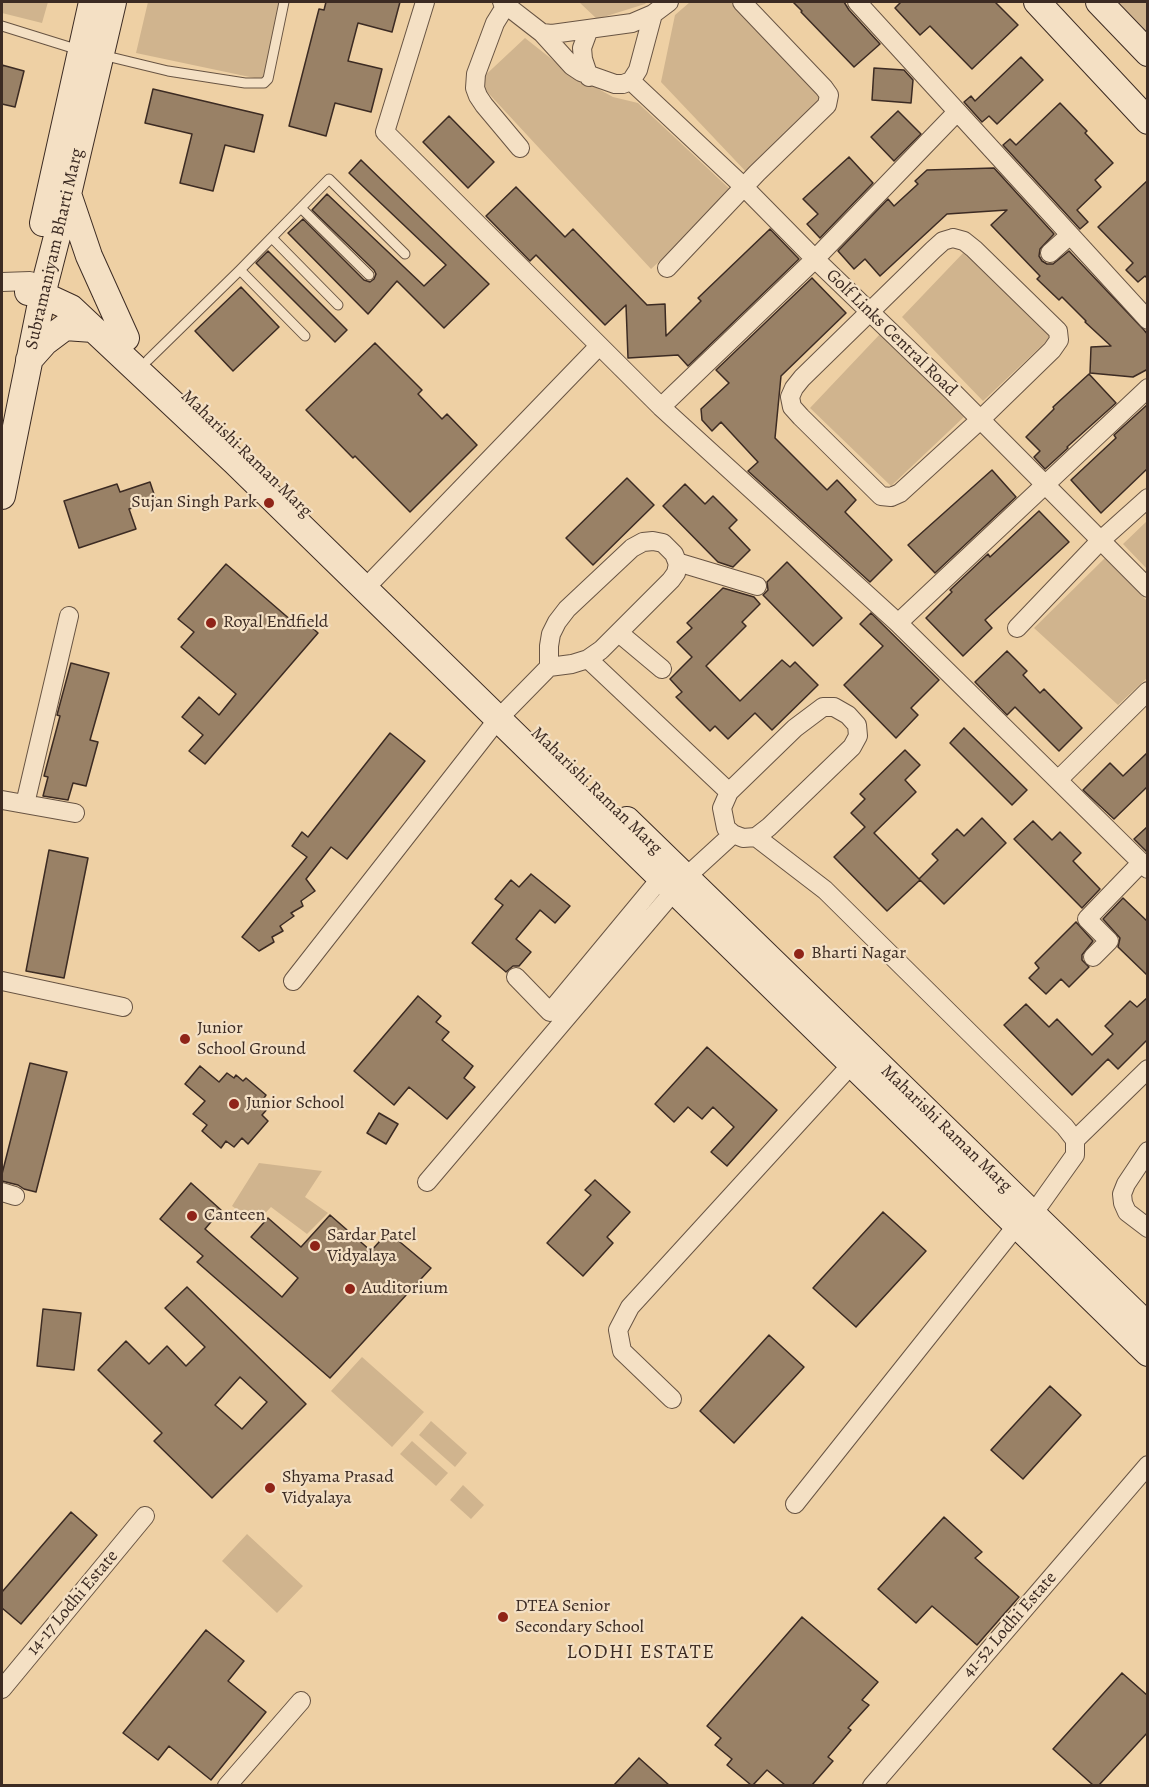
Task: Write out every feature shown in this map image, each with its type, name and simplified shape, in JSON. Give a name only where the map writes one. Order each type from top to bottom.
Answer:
[{"type":"main road","name":"Subramaniyam Bharti Marg","points":[[2,496],[29,360],[36,287],[68,194],[91,52],[92,2]]},
{"type":"main road","name":"Subramaniyam Bharti Marg","points":[[2,414],[36,287],[91,52],[113,2]]},
{"type":"main road","points":[[1037,2],[1148,120]]},
{"type":"main road","points":[[1099,2],[1148,53]]},
{"type":"main road","points":[[68,194],[89,256],[126,338]]},
{"type":"main road","name":"Maharishi Raman Marg","points":[[36,287],[71,308],[503,714],[674,882],[1025,1219],[1148,1353]]},
{"type":"main road","name":"Maharishi Raman Marg","points":[[36,287],[69,291],[126,338],[375,579],[503,714]]},
{"type":"main road","points":[[29,360],[45,342],[65,327],[93,329]]},
{"type":"main road","name":"Maharishi Raman Marg","points":[[674,882],[851,1065],[1148,1326]]},
{"type":"street","points":[[425,2],[385,132],[661,407],[898,622],[1144,866],[1087,919],[1109,941],[1093,957]]},
{"type":"street","points":[[520,148],[484,105],[475,88],[476,74],[505,2],[542,33],[572,66],[589,76],[615,84],[631,81],[638,70],[653,14]]},
{"type":"street","points":[[542,33],[564,33],[632,22],[653,14],[669,2]]},
{"type":"street","points":[[667,268],[827,105],[829,95],[824,88],[742,2]]},
{"type":"street","points":[[857,2],[1148,320]]},
{"type":"street","points":[[589,29],[582,48],[582,58],[589,76]]},
{"type":"street","name":"Golf Links Central Road","points":[[631,81],[744,187],[1148,588]]},
{"type":"street","points":[[661,407],[815,259],[957,112]]},
{"type":"street","points":[[1050,253],[1070,236]]},
{"type":"street","points":[[953,238],[964,241],[983,257],[1058,331],[1059,340],[1052,350],[980,420],[900,493],[891,497],[881,496],[801,417],[792,407],[790,398],[802,378],[943,241],[953,238]]},
{"type":"street","points":[[2,282],[36,287]]},
{"type":"street","points":[[375,579],[599,346]]},
{"type":"street","points":[[898,622],[1148,388]]},
{"type":"street","points":[[1017,628],[1100,541],[1148,498]]},
{"type":"street","points":[[293,981],[503,714],[549,667],[588,659],[602,650],[671,580],[676,573],[677,562],[674,554],[663,543],[653,541],[643,542],[632,548],[567,609],[557,622],[551,634],[549,667]]},
{"type":"street","points":[[677,562],[757,586]]},
{"type":"street","points":[[25,804],[69,616]]},
{"type":"street","points":[[619,633],[662,669]]},
{"type":"street","points":[[588,659],[729,792]]},
{"type":"street","points":[[1058,780],[1148,691]]},
{"type":"street","points":[[834,706],[857,724],[858,736],[852,747],[756,837],[743,838],[726,828],[723,808],[729,792],[795,728],[823,707],[834,706]]},
{"type":"street","points":[[2,800],[75,813]]},
{"type":"street","points":[[516,977],[550,1012],[674,882],[733,834]]},
{"type":"street","points":[[756,837],[825,890],[1075,1140],[1075,1155],[795,1504]]},
{"type":"street","points":[[427,1182],[674,882]]},
{"type":"street","points":[[2,981],[123,1007]]},
{"type":"street","points":[[672,1399],[622,1351],[618,1330],[630,1307],[851,1065]]},
{"type":"street","points":[[1075,1140],[1148,1069]]},
{"type":"street","points":[[1148,1151],[1122,1194],[1127,1212],[1148,1228]]},
{"type":"street","name":"41-52 Lodhi Estate","points":[[872,1785],[1148,1465]]},
{"type":"street","name":"14-17 Lodhi Estate","points":[[2,1689],[145,1516]]},
{"type":"street","points":[[227,1785],[301,1701]]},
{"type":"lane","points":[[2,26],[91,52],[168,71],[245,83],[264,83],[268,79],[284,2]]},
{"type":"lane","points":[[148,360],[329,179],[405,254]]},
{"type":"lane","points":[[301,208],[369,274]]},
{"type":"lane","points":[[272,238],[338,305]]},
{"type":"lane","points":[[240,270],[305,336]]},
{"type":"shaded area","points":[[2,2],[48,2],[42,23],[2,13]]},
{"type":"shaded area","points":[[148,2],[285,2],[264,80],[136,53]]},
{"type":"shaded area","points":[[579,2],[647,2],[597,19]]},
{"type":"shaded area","points":[[690,2],[738,2],[829,99],[751,177],[661,82],[675,15]]},
{"type":"shaded area","points":[[1113,2],[1147,2],[1147,39]]},
{"type":"shaded area","points":[[525,38],[568,72],[613,97],[638,103],[734,193],[651,269],[478,82]]},
{"type":"shaded area","points":[[965,251],[1053,335],[983,401],[902,317]]},
{"type":"shaded area","points":[[881,333],[966,415],[891,486],[810,408]]},
{"type":"shaded area","points":[[1147,521],[1147,569],[1123,544]]},
{"type":"shaded area","points":[[1106,557],[1147,601],[1147,678],[1118,705],[1034,628]]},
{"type":"shaded area","points":[[259,1163],[322,1171],[305,1197],[328,1213],[307,1234],[271,1207],[256,1223],[232,1206]]},
{"type":"shaded area","points":[[362,1357],[424,1412],[392,1447],[331,1391]]},
{"type":"shaded area","points":[[431,1421],[467,1453],[455,1467],[419,1435]]},
{"type":"shaded area","points":[[412,1441],[448,1473],[436,1486],[400,1454]]},
{"type":"shaded area","points":[[463,1485],[484,1505],[471,1519],[450,1500]]},
{"type":"shaded area","points":[[247,1534],[303,1586],[277,1613],[222,1561]]},
{"type":"building","points":[[326,2],[400,2],[392,32],[358,23],[348,61],[382,69],[371,112],[335,103],[326,136],[289,126],[319,9],[324,10]]},
{"type":"building","points":[[793,2],[844,2],[880,44],[854,67]]},
{"type":"building","points":[[901,2],[995,2],[1018,25],[972,69],[930,26],[920,35],[895,8]]},
{"type":"building","points":[[1021,57],[1043,80],[997,124],[989,116],[982,122],[964,102],[971,96],[975,101]]},
{"type":"building","points":[[2,65],[24,71],[15,107],[2,104]]},
{"type":"building","points":[[874,68],[904,70],[913,80],[911,103],[872,100]]},
{"type":"building","points":[[153,89],[263,115],[254,152],[225,145],[213,191],[180,183],[192,134],[145,123]]},
{"type":"building","points":[[1060,103],[1113,163],[1095,180],[1101,187],[1077,210],[1088,222],[1080,229],[1003,145],[1010,139],[1016,145]]},
{"type":"building","points":[[898,111],[921,134],[894,161],[871,137]]},
{"type":"building","points":[[449,116],[494,162],[468,188],[423,142]]},
{"type":"building","points":[[849,157],[873,183],[820,238],[807,224],[818,214],[803,199]]},
{"type":"building","points":[[361,160],[489,284],[444,328],[397,281],[368,314],[288,233],[303,219],[364,280],[370,282],[374,279],[376,274],[374,270],[312,210],[327,194],[424,286],[446,265],[349,173]]},
{"type":"building","points":[[994,168],[1054,234],[1040,249],[1039,256],[1042,261],[1053,264],[1069,251],[1148,335],[1148,369],[1133,377],[1090,373],[1091,347],[1111,346],[1062,297],[1059,300],[1037,279],[1040,276],[991,225],[1007,210],[947,214],[880,276],[865,259],[854,269],[838,251],[888,199],[894,206],[918,184],[915,181],[927,170]]},
{"type":"building","points":[[1148,180],[1148,279],[1145,276],[1138,282],[1126,270],[1133,263],[1098,227]]},
{"type":"building","points":[[516,187],[565,237],[573,229],[647,305],[665,304],[666,336],[701,301],[698,298],[770,229],[799,259],[688,366],[678,355],[628,358],[626,305],[605,325],[536,255],[530,261],[486,216]]},
{"type":"building","points":[[268,251],[347,330],[335,342],[256,263]]},
{"type":"building","points":[[812,278],[846,313],[781,376],[775,438],[827,490],[837,480],[856,500],[845,512],[892,560],[870,582],[748,471],[758,462],[721,422],[712,431],[702,420],[701,409],[729,383],[716,370]]},
{"type":"building","points":[[241,287],[279,327],[233,371],[195,331]]},
{"type":"building","points":[[375,343],[422,390],[418,394],[442,419],[447,414],[477,445],[410,512],[306,410]]},
{"type":"building","points":[[1089,374],[1116,403],[1045,469],[1034,457],[1040,451],[1026,437],[1054,409],[1053,407]]},
{"type":"building","points":[[1148,404],[1148,468],[1101,513],[1071,480],[1116,438],[1114,435]]},
{"type":"building","points":[[992,470],[1016,497],[935,573],[908,545]]},
{"type":"building","points":[[627,478],[654,505],[593,565],[566,538]]},
{"type":"building","points":[[150,482],[156,500],[129,509],[136,529],[79,548],[64,501],[117,484],[120,492]]},
{"type":"building","points":[[685,484],[705,504],[713,496],[737,520],[729,528],[750,550],[733,567],[718,562],[663,506]]},
{"type":"building","points":[[1039,511],[1069,542],[985,620],[992,628],[963,656],[926,618],[952,592],[950,590],[988,554],[990,557]]},
{"type":"building","points":[[787,562],[842,618],[813,646],[763,595],[768,590],[767,582]]},
{"type":"building","points":[[226,564],[300,628],[306,622],[318,633],[205,764],[189,751],[203,735],[182,717],[199,697],[219,715],[236,694],[181,647],[194,632],[178,619]]},
{"type":"building","points":[[723,588],[754,597],[760,604],[742,622],[746,626],[706,666],[740,701],[782,660],[790,667],[795,662],[818,685],[772,730],[755,713],[728,739],[715,726],[710,731],[676,697],[682,692],[670,679],[692,657],[677,642],[692,628],[687,623]]},
{"type":"building","points":[[871,613],[939,680],[911,708],[918,715],[896,738],[844,685],[883,646],[860,624]]},
{"type":"building","points":[[1007,651],[1027,671],[1023,675],[1040,693],[1044,689],[1082,728],[1059,751],[1015,707],[1007,715],[975,682]]},
{"type":"building","points":[[71,663],[109,673],[90,740],[98,742],[86,786],[73,783],[68,800],[43,796],[48,777],[44,776]]},
{"type":"building","points":[[964,728],[1027,790],[1012,805],[950,743]]},
{"type":"building","points":[[390,733],[425,761],[347,859],[331,847],[306,879],[315,891],[301,901],[303,906],[291,913],[294,916],[280,926],[283,931],[272,937],[274,942],[259,951],[242,937],[307,857],[292,846],[302,832],[308,837]]},
{"type":"building","points":[[905,750],[920,765],[905,780],[916,792],[874,833],[919,879],[938,860],[932,854],[957,829],[964,836],[982,818],[1006,843],[944,904],[920,880],[887,911],[834,857],[865,827],[851,813],[865,799],[860,794]]},
{"type":"building","points":[[1148,752],[1148,786],[1114,819],[1083,790],[1110,763],[1123,776]]},
{"type":"building","points":[[1033,821],[1052,840],[1060,832],[1081,853],[1073,861],[1100,889],[1082,908],[1014,839]]},
{"type":"building","points":[[1148,826],[1148,853],[1134,839]]},
{"type":"building","points":[[49,850],[88,858],[64,978],[26,971]]},
{"type":"building","points":[[531,874],[570,906],[555,923],[540,910],[516,939],[531,952],[519,966],[513,966],[506,972],[472,943],[503,905],[495,899],[511,880],[519,887]]},
{"type":"building","points":[[1123,898],[1148,922],[1148,976],[1118,947],[1120,938],[1103,919]]},
{"type":"building","points":[[1076,922],[1093,941],[1082,955],[1082,960],[1089,967],[1069,987],[1061,979],[1046,994],[1029,978],[1039,968],[1035,963]]},
{"type":"building","points":[[418,996],[441,1016],[436,1022],[449,1032],[442,1040],[473,1066],[464,1078],[475,1087],[447,1119],[409,1087],[394,1105],[354,1071]]},
{"type":"building","points":[[1148,997],[1148,1039],[1118,1069],[1108,1059],[1072,1095],[1004,1025],[1026,1004],[1049,1027],[1057,1019],[1092,1055],[1113,1034],[1105,1026],[1130,1001],[1137,1007]]},
{"type":"building","points":[[707,1047],[777,1110],[727,1166],[711,1152],[734,1127],[713,1107],[702,1119],[688,1107],[674,1122],[655,1104]]},
{"type":"building","points":[[30,1063],[67,1072],[36,1192],[2,1181]]},
{"type":"building","name":"Junior School","points":[[200,1066],[219,1082],[227,1073],[234,1078],[236,1075],[243,1081],[246,1078],[266,1095],[262,1101],[269,1107],[262,1115],[268,1121],[248,1144],[242,1138],[234,1147],[226,1141],[221,1148],[202,1131],[207,1125],[193,1114],[205,1101],[185,1084]]},
{"type":"building","points":[[379,1113],[398,1124],[386,1144],[367,1133]]},
{"type":"building","points":[[595,1180],[630,1212],[607,1237],[613,1243],[583,1276],[547,1243],[591,1195],[585,1190]]},
{"type":"building","name":"Auditorium","points":[[191,1183],[221,1210],[205,1229],[282,1297],[298,1278],[251,1237],[268,1218],[301,1247],[330,1215],[371,1251],[388,1232],[431,1268],[330,1378],[197,1262],[203,1256],[160,1219]]},
{"type":"building","points":[[883,1212],[926,1251],[856,1327],[813,1288]]},
{"type":"building","points":[[187,1287],[306,1404],[212,1498],[154,1441],[162,1433],[98,1370],[126,1341],[149,1364],[167,1346],[186,1366],[205,1347],[165,1308]],"holes":[[[240,1377],[267,1402],[242,1429],[215,1405]]]},
{"type":"building","points":[[43,1309],[81,1313],[74,1370],[37,1366]]},
{"type":"building","points":[[769,1335],[804,1367],[734,1443],[700,1411]]},
{"type":"building","points":[[1050,1386],[1081,1415],[1023,1479],[991,1450]]},
{"type":"building","points":[[71,1512],[97,1535],[21,1624],[2,1608],[2,1592]]},
{"type":"building","points":[[944,1517],[982,1552],[975,1558],[1019,1597],[977,1645],[932,1606],[916,1623],[878,1589]]},
{"type":"building","points":[[802,1617],[878,1682],[862,1700],[869,1705],[848,1728],[851,1730],[828,1757],[833,1761],[812,1785],[785,1785],[767,1770],[751,1785],[727,1765],[732,1759],[715,1745],[721,1738],[707,1726]]},
{"type":"building","points":[[206,1630],[244,1661],[228,1681],[266,1712],[211,1780],[169,1746],[158,1760],[123,1733]]},
{"type":"building","points":[[1122,1673],[1148,1696],[1148,1732],[1099,1785],[1093,1785],[1053,1749]]},
{"type":"building","points":[[639,1758],[669,1785],[614,1785]]},
{"type":"place","name":"Sujan Singh Park","points":[[269,503]]},
{"type":"place","name":"Royal Endfield","points":[[211,623]]},
{"type":"place","name":"Bharti Nagar","points":[[799,954]]},
{"type":"place","name":"Junior School Ground","points":[[185,1039]]},
{"type":"place","name":"Junior School","points":[[234,1104]]},
{"type":"place","name":"Canteen","points":[[192,1216]]},
{"type":"place","name":"Sardar Patel Vidyalaya","points":[[315,1246]]},
{"type":"place","name":"Auditorium","points":[[350,1289]]},
{"type":"place","name":"Shyama Prasad Vidyalaya","points":[[270,1488]]},
{"type":"place","name":"DTEA Senior Secondary School","points":[[503,1617]]},
{"type":"district","name":"LODHI ESTATE","points":[[641,1653]]}]
